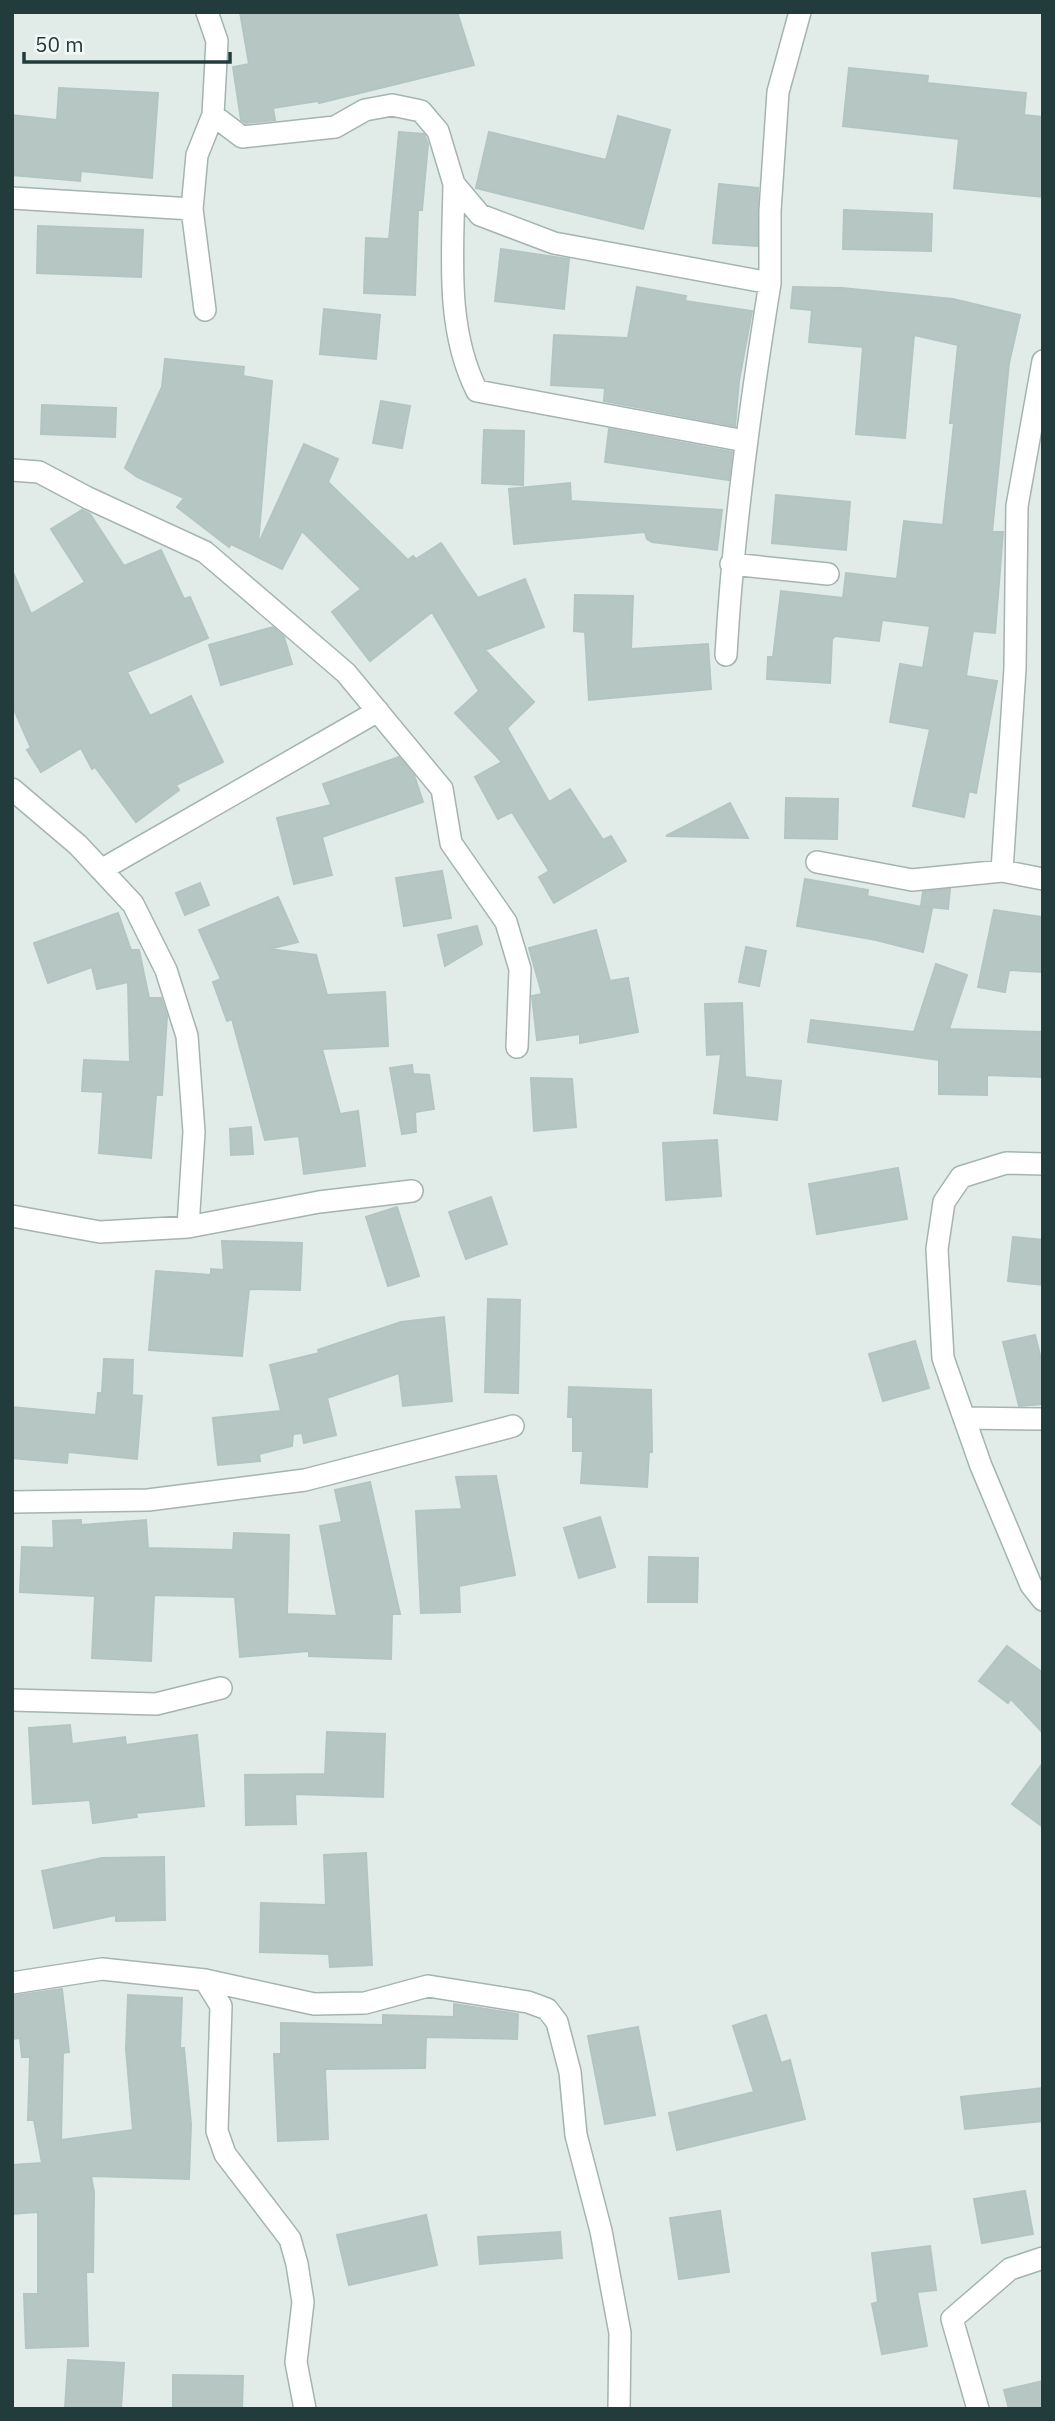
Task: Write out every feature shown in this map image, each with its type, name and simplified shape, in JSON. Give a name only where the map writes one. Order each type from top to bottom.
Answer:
[{"type":"street","points":[[205,310],[192,209],[197,155],[213,115],[217,41],[207,12]]},
{"type":"street","points":[[726,655],[731,564],[745,441],[771,283],[770,211],[778,92],[800,12]]},
{"type":"street","points":[[213,115],[242,137],[335,127],[365,110],[393,105],[421,111],[438,131],[454,184],[452,291],[464,365],[477,391],[745,441]]},
{"type":"street","points":[[454,184],[481,215],[554,243],[771,283]]},
{"type":"street","points":[[12,198],[192,209]]},
{"type":"street","points":[[1002,871],[1015,668],[1017,506],[1043,362]]},
{"type":"street","points":[[12,470],[39,472],[88,498],[205,552],[346,673],[442,789],[451,843],[506,922],[520,969],[517,1047]]},
{"type":"street","points":[[731,564],[828,574]]},
{"type":"street","points":[[101,870],[378,711]]},
{"type":"street","points":[[12,789],[78,845],[133,904],[166,970],[187,1036],[194,1132],[188,1227]]},
{"type":"street","points":[[817,862],[912,880],[1002,871],[1043,879]]},
{"type":"street","points":[[1043,1164],[1006,1163],[961,1177],[944,1202],[937,1249],[943,1358],[964,1418],[1031,1585],[1043,1600]]},
{"type":"street","points":[[12,1216],[100,1232],[188,1227],[318,1202],[412,1191]]},
{"type":"street","points":[[964,1418],[1043,1419]]},
{"type":"street","points":[[12,1502],[148,1500],[305,1480],[513,1426]]},
{"type":"street","points":[[12,1700],[156,1704],[221,1688]]},
{"type":"street","points":[[12,1983],[102,1969],[205,1980],[314,2004],[365,2003],[428,1986],[528,2003],[547,2009],[557,2022],[570,2072],[576,2135],[601,2231],[620,2333],[619,2409]]},
{"type":"street","points":[[205,1980],[221,2006],[218,2131],[221,2142],[225,2154],[243,2180],[290,2239],[297,2264],[303,2302],[296,2362],[305,2409]]},
{"type":"street","points":[[978,2409],[952,2319],[1010,2269],[1043,2258]]},
{"type":"building","points":[[240,12],[457,12],[474,65],[319,103],[273,108],[275,120],[246,123],[241,120],[233,67],[249,64]]},
{"type":"building","points":[[849,68],[928,76],[927,83],[1026,93],[1024,115],[1043,117],[1043,197],[954,188],[959,139],[843,126]]},
{"type":"building","points":[[59,88],[158,93],[152,178],[81,171],[80,181],[12,175],[12,115],[57,120]]},
{"type":"building","points":[[618,116],[670,130],[643,229],[476,188],[489,132],[606,160]]},
{"type":"building","points":[[399,132],[424,134],[428,144],[422,210],[418,210],[415,295],[364,293],[366,238],[389,239]]},
{"type":"building","points":[[719,184],[758,188],[757,246],[713,243]]},
{"type":"building","points":[[844,210],[932,214],[931,251],[843,249]]},
{"type":"building","points":[[38,226],[143,230],[141,277],[37,273]]},
{"type":"building","points":[[501,249],[569,259],[564,309],[495,301]]},
{"type":"building","points":[[637,287],[686,296],[685,301],[752,311],[739,381],[735,426],[604,401],[605,388],[551,385],[554,335],[628,338]]},
{"type":"building","points":[[793,287],[842,288],[953,299],[1020,315],[1009,363],[992,532],[1003,532],[995,633],[973,631],[966,676],[997,681],[976,793],[969,791],[964,817],[913,806],[930,729],[890,722],[900,664],[923,668],[930,626],[882,620],[879,641],[835,636],[832,639],[830,683],[767,679],[768,657],[773,657],[781,591],[843,598],[846,573],[897,579],[904,521],[943,525],[954,423],[950,423],[958,345],[914,335],[905,438],[856,434],[863,347],[809,342],[812,310],[791,308]]},
{"type":"building","points":[[324,309],[380,315],[376,359],[320,354]]},
{"type":"building","points":[[165,359],[244,367],[243,376],[272,381],[258,545],[304,444],[338,459],[328,482],[408,560],[413,556],[416,559],[441,543],[478,598],[525,579],[544,627],[485,650],[534,702],[507,728],[549,802],[570,789],[603,840],[611,836],[626,861],[554,903],[539,877],[549,871],[512,812],[498,819],[475,777],[502,762],[455,713],[479,691],[432,612],[370,661],[332,612],[361,589],[302,531],[282,569],[231,544],[229,547],[177,507],[184,498],[137,477],[125,468],[162,387]]},
{"type":"building","points":[[381,401],[410,406],[402,448],[373,443]]},
{"type":"building","points":[[42,405],[116,408],[115,437],[41,434]]},
{"type":"building","points":[[609,429],[732,452],[729,480],[605,462]]},
{"type":"building","points":[[484,430],[524,431],[523,485],[482,483]]},
{"type":"building","points":[[570,483],[571,501],[722,510],[717,550],[652,542],[647,539],[645,532],[514,544],[509,489]]},
{"type":"building","points":[[776,495],[850,502],[846,550],[772,543]]},
{"type":"building","points":[[82,510],[90,514],[124,566],[161,550],[184,599],[190,597],[208,638],[127,672],[150,716],[191,696],[223,762],[176,785],[179,790],[136,822],[95,767],[92,769],[81,748],[41,772],[27,750],[31,748],[12,705],[12,570],[31,614],[85,582],[51,529]]},
{"type":"building","points":[[575,595],[633,596],[631,649],[708,644],[711,689],[589,700],[585,632],[574,631]]},
{"type":"building","points":[[273,627],[284,637],[292,664],[221,685],[209,645]]},
{"type":"building","points":[[399,757],[414,775],[423,802],[322,837],[332,875],[294,884],[277,818],[331,805],[323,784]]},
{"type":"building","points":[[786,798],[838,799],[837,839],[785,838]]},
{"type":"building","points":[[730,803],[748,838],[666,836]]},
{"type":"building","points":[[442,871],[451,918],[404,926],[396,878]]},
{"type":"building","points":[[805,879],[868,890],[867,896],[932,909],[923,952],[876,940],[797,926]]},
{"type":"building","points":[[200,883],[209,905],[185,915],[176,893]]},
{"type":"building","points":[[950,889],[948,909],[921,906],[923,892]]},
{"type":"building","points":[[278,897],[298,942],[269,949],[316,955],[327,995],[385,992],[388,1046],[322,1049],[340,1114],[358,1111],[365,1166],[304,1174],[299,1136],[265,1140],[232,1019],[227,1021],[213,982],[221,979],[199,930]]},
{"type":"building","points":[[994,910],[1043,917],[1043,972],[1009,970],[1005,992],[978,987]]},
{"type":"building","points":[[118,913],[131,950],[139,950],[149,998],[161,998],[167,1016],[162,1095],[156,1095],[151,1158],[99,1153],[103,1092],[82,1091],[84,1060],[130,1062],[128,982],[97,989],[92,967],[48,983],[34,943]]},
{"type":"building","points":[[477,926],[482,944],[445,966],[438,935]]},
{"type":"building","points":[[596,930],[610,981],[628,978],[638,1032],[580,1043],[580,1034],[537,1040],[532,996],[542,994],[529,948]]},
{"type":"building","points":[[746,947],[766,951],[759,986],[739,982]]},
{"type":"building","points":[[936,964],[967,975],[949,1029],[1043,1032],[1042,1077],[987,1075],[987,1095],[939,1094],[939,1060],[808,1042],[811,1020],[914,1032]]},
{"type":"building","points":[[742,1003],[745,1077],[781,1081],[777,1120],[714,1113],[721,1054],[707,1055],[705,1004]]},
{"type":"building","points":[[412,1065],[413,1074],[429,1075],[434,1109],[415,1112],[416,1132],[402,1134],[390,1068]]},
{"type":"building","points":[[531,1078],[572,1079],[576,1127],[534,1131]]},
{"type":"building","points":[[251,1127],[253,1154],[231,1155],[230,1129]]},
{"type":"building","points":[[717,1140],[721,1196],[666,1200],[663,1143]]},
{"type":"building","points":[[898,1168],[907,1219],[817,1234],[809,1184]]},
{"type":"building","points":[[491,1197],[507,1244],[466,1259],[449,1212]]},
{"type":"building","points":[[397,1207],[419,1276],[388,1286],[366,1217]]},
{"type":"building","points":[[1013,1237],[1043,1240],[1043,1285],[1008,1281]]},
{"type":"building","points":[[222,1241],[302,1243],[300,1290],[249,1289],[242,1356],[149,1350],[156,1271],[211,1275],[211,1269],[224,1270]]},
{"type":"building","points":[[488,1299],[520,1300],[518,1393],[485,1392]]},
{"type":"building","points":[[444,1317],[452,1401],[403,1406],[399,1373],[327,1398],[336,1435],[304,1443],[302,1433],[293,1434],[292,1446],[259,1454],[260,1461],[218,1465],[213,1418],[281,1411],[270,1365],[319,1353],[318,1350],[401,1322]]},
{"type":"building","points":[[1035,1335],[1043,1367],[1043,1404],[1019,1406],[1003,1342]]},
{"type":"building","points":[[915,1341],[929,1388],[883,1401],[869,1354]]},
{"type":"building","points":[[104,1359],[133,1360],[132,1395],[142,1396],[137,1459],[68,1452],[67,1463],[12,1458],[12,1407],[96,1415],[98,1393],[102,1393]]},
{"type":"building","points":[[569,1387],[651,1390],[652,1452],[649,1452],[647,1487],[581,1483],[583,1451],[573,1451],[573,1417],[568,1417]]},
{"type":"building","points":[[496,1476],[515,1575],[459,1586],[460,1612],[421,1613],[416,1511],[462,1509],[456,1477]]},
{"type":"building","points":[[370,1482],[400,1614],[392,1614],[391,1659],[309,1656],[309,1651],[240,1657],[235,1597],[154,1595],[151,1661],[92,1658],[95,1596],[20,1592],[22,1547],[54,1548],[53,1521],[81,1520],[81,1525],[146,1520],[148,1548],[233,1550],[234,1533],[289,1535],[287,1614],[337,1616],[320,1526],[342,1522],[335,1490]]},
{"type":"building","points":[[600,1517],[615,1567],[579,1578],[564,1528]]},
{"type":"building","points":[[649,1557],[698,1558],[697,1602],[648,1602]]},
{"type":"building","points":[[1007,1646],[1043,1673],[1043,1733],[1011,1699],[1008,1703],[979,1681]]},
{"type":"building","points":[[70,1725],[72,1744],[125,1737],[126,1745],[197,1735],[204,1806],[136,1813],[137,1817],[93,1823],[90,1800],[33,1804],[29,1728]]},
{"type":"building","points":[[327,1732],[385,1734],[383,1797],[295,1794],[296,1824],[246,1825],[245,1775],[325,1774]]},
{"type":"building","points":[[1043,1763],[1043,1827],[1012,1804]]},
{"type":"building","points":[[366,1853],[372,1965],[330,1967],[329,1954],[260,1952],[261,1903],[326,1905],[324,1855]]},
{"type":"building","points":[[164,1857],[165,1920],[116,1921],[116,1915],[54,1928],[42,1871],[102,1858]]},
{"type":"building","points":[[62,1989],[69,2052],[63,2053],[61,2140],[133,2130],[126,2049],[128,1995],[182,1998],[180,2048],[184,2048],[191,2124],[189,2179],[91,2176],[94,2192],[93,2272],[86,2272],[88,2346],[26,2348],[24,2294],[38,2294],[38,2212],[12,2214],[12,2165],[42,2163],[34,2120],[28,2120],[30,2057],[22,2057],[20,2038],[12,2039],[12,1996]]},
{"type":"building","points":[[454,2004],[518,2014],[517,2039],[426,2037],[425,2068],[325,2069],[328,2139],[278,2141],[274,2054],[281,2054],[281,2023],[383,2025],[383,2015],[454,2017]]},
{"type":"building","points":[[766,2015],[781,2063],[790,2060],[805,2119],[677,2150],[669,2113],[754,2092],[733,2026]]},
{"type":"building","points":[[638,2027],[655,2115],[605,2124],[588,2036]]},
{"type":"building","points":[[1043,2088],[1043,2121],[965,2129],[961,2097]]},
{"type":"building","points":[[1025,2191],[1033,2234],[982,2243],[974,2199]]},
{"type":"building","points":[[720,2211],[729,2272],[679,2279],[670,2218]]},
{"type":"building","points":[[426,2215],[437,2265],[349,2285],[337,2235]]},
{"type":"building","points":[[560,2232],[562,2258],[480,2264],[478,2237]]},
{"type":"building","points":[[930,2246],[936,2290],[917,2292],[927,2346],[882,2354],[872,2304],[878,2302],[872,2253]]},
{"type":"building","points":[[68,2360],[124,2363],[121,2409],[65,2409]]},
{"type":"building","points":[[173,2375],[243,2376],[242,2409],[173,2409]]},
{"type":"building","points":[[1043,2381],[1043,2409],[1009,2409],[1004,2390]]}]
